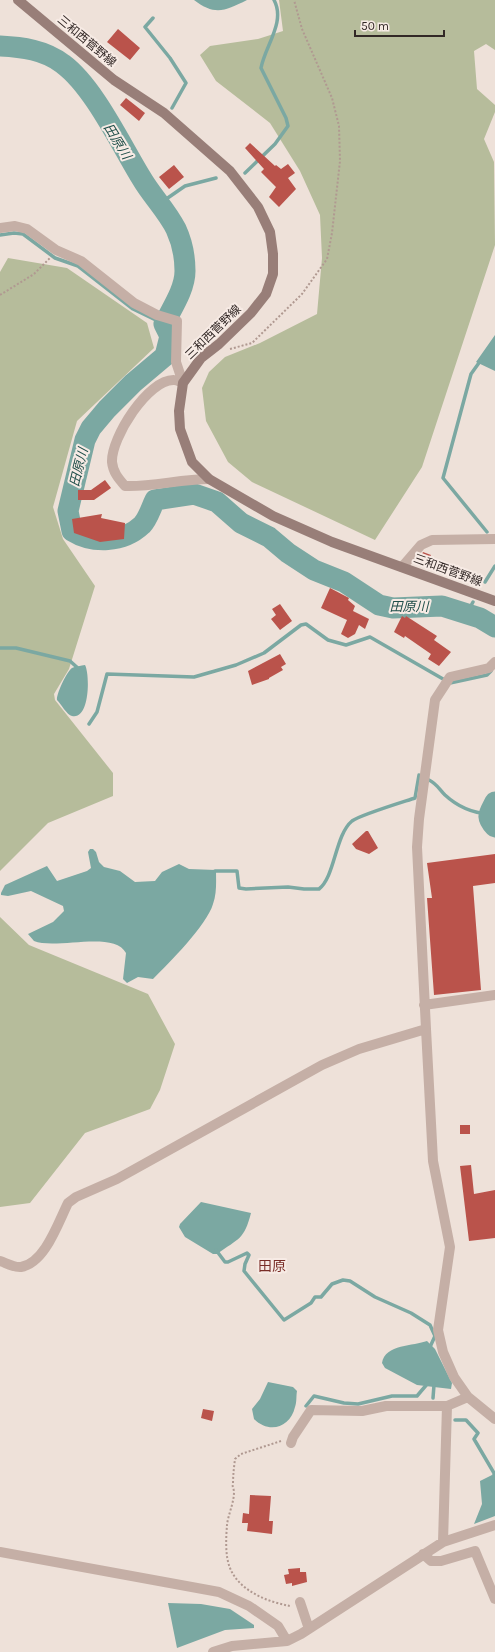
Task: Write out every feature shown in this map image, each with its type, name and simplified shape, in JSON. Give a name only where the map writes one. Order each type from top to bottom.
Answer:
[{"type":"main road","name":"三和西菅野線","points":[[18,0],[114,80],[164,113],[230,171],[258,207],[270,232],[273,254],[273,274],[266,294],[260,304],[219,344],[201,358],[183,382],[179,411],[180,429],[192,462],[209,479],[273,516],[332,542],[495,601]]},
{"type":"street","points":[[0,228],[15,226],[27,230],[56,250],[80,261],[134,303],[161,316],[176,321],[176,362],[183,382]]},
{"type":"street","points":[[183,382],[173,380],[158,386],[145,396],[126,420],[117,441],[112,460],[113,469],[117,477],[125,486],[145,487],[188,479],[209,479]]},
{"type":"street","points":[[402,567],[421,545],[432,540],[495,538]]},
{"type":"street","points":[[495,662],[490,668],[450,677],[435,700],[419,819],[417,846],[433,1161],[450,1247],[438,1330],[443,1352],[454,1377],[468,1397],[495,1419]]},
{"type":"street","points":[[424,1005],[495,995]]},
{"type":"street","points":[[0,1261],[19,1268],[31,1264],[41,1255],[68,1203],[76,1197],[117,1179],[322,1065],[359,1049],[426,1030]]},
{"type":"street","points":[[292,1440],[311,1410],[362,1411],[386,1406],[447,1406],[468,1397]]},
{"type":"street","points":[[443,1542],[447,1406]]},
{"type":"street","points":[[213,1652],[232,1646],[270,1648],[286,1641],[309,1629],[443,1542],[495,1525]]},
{"type":"street","points":[[423,1554],[431,1561],[441,1561],[475,1551],[495,1599]]},
{"type":"street","points":[[0,1552],[219,1592],[248,1606],[278,1626],[286,1641]]},
{"type":"street","points":[[301,1605],[309,1629]]},
{"type":"path","points":[[219,344],[226,350],[252,343],[302,294],[326,259],[331,240],[338,195],[340,161],[339,126],[332,98],[302,29],[294,0]]},
{"type":"path","points":[[0,295],[34,274],[51,257]]},
{"type":"path","points":[[292,1440],[241,1454],[235,1459],[232,1486],[234,1492],[227,1524],[227,1551],[231,1571],[247,1588],[260,1597],[272,1602],[301,1605]]},
{"type":"green space","points":[[279,0],[495,0],[495,50],[486,44],[474,51],[477,89],[495,105],[495,112],[484,139],[494,162],[495,245],[422,467],[375,540],[252,482],[228,462],[206,421],[202,388],[209,372],[225,357],[260,343],[317,314],[322,258],[320,215],[300,171],[270,123],[216,81],[200,55],[210,46],[258,39],[283,31]]},
{"type":"green space","points":[[8,258],[67,268],[147,323],[154,348],[77,421],[53,507],[63,539],[95,586],[69,669],[54,694],[55,700],[113,773],[113,796],[48,823],[0,871],[0,272]]},
{"type":"green space","points":[[0,917],[29,945],[148,994],[175,1044],[160,1090],[150,1109],[85,1133],[30,1203],[0,1207]]},
{"type":"water","points":[[194,0],[247,0],[226,9],[214,10],[201,5]]},
{"type":"water","points":[[495,335],[495,371],[476,362]]},
{"type":"water","points":[[85,665],[88,677],[88,686],[85,704],[82,711],[78,715],[72,716],[68,714],[57,700],[58,693],[70,670],[74,667]]},
{"type":"water","points":[[90,849],[93,849],[96,852],[99,862],[104,867],[120,871],[135,882],[155,881],[162,872],[179,864],[189,869],[216,870],[215,896],[209,913],[196,933],[153,979],[138,977],[127,983],[123,979],[126,953],[120,946],[97,941],[44,943],[34,941],[28,934],[53,922],[64,911],[63,906],[31,891],[8,896],[1,895],[5,885],[47,866],[57,881],[87,871],[91,868],[88,852]]},
{"type":"water","points":[[201,1202],[251,1213],[246,1229],[240,1238],[217,1254],[213,1254],[185,1237],[179,1227],[180,1224]]},
{"type":"water","points":[[427,1341],[435,1349],[452,1383],[451,1389],[417,1385],[385,1368],[382,1363],[388,1352],[394,1349]]},
{"type":"water","points":[[268,1382],[293,1387],[297,1391],[296,1403],[289,1420],[284,1424],[272,1427],[260,1424],[254,1419],[252,1409],[260,1399]]},
{"type":"water","points":[[492,1475],[495,1476],[495,1516],[474,1524],[482,1504],[480,1481]]},
{"type":"water","points":[[168,1603],[201,1604],[230,1609],[254,1625],[254,1628],[225,1630],[177,1648]]},
{"type":"building","points":[[118,29],[140,48],[130,60],[107,42]]},
{"type":"building","points":[[126,98],[145,113],[139,121],[120,105]]},
{"type":"building","points":[[250,143],[275,166],[276,165],[281,169],[288,164],[295,173],[288,178],[296,189],[279,207],[269,197],[276,187],[261,172],[264,169],[245,148]]},
{"type":"building","points":[[174,165],[184,177],[169,189],[159,177]]},
{"type":"building","points":[[105,480],[111,488],[94,500],[78,500],[78,490],[91,490]]},
{"type":"building","points":[[102,514],[101,518],[125,523],[124,539],[100,542],[74,533],[72,519]]},
{"type":"building","points":[[423,552],[431,555],[428,563],[419,561]]},
{"type":"building","points":[[330,588],[349,598],[348,600],[355,606],[353,611],[369,619],[365,629],[359,625],[355,634],[348,638],[341,634],[347,620],[321,608]]},
{"type":"building","points":[[280,604],[292,621],[280,630],[271,619],[276,615],[272,609]]},
{"type":"building","points":[[402,616],[405,618],[406,616],[437,636],[434,640],[451,652],[439,666],[428,659],[431,654],[405,636],[404,638],[394,632]]},
{"type":"building","points":[[280,654],[286,664],[281,667],[283,670],[269,679],[252,685],[248,671]]},
{"type":"building","points":[[366,831],[368,831],[378,848],[369,854],[356,849],[352,844]]},
{"type":"building","points":[[495,854],[495,883],[473,886],[481,990],[434,995],[427,898],[432,898],[427,863]]},
{"type":"building","points":[[460,1125],[470,1125],[470,1134],[460,1134]]},
{"type":"building","points":[[471,1165],[474,1194],[495,1190],[495,1238],[469,1241],[460,1166]]},
{"type":"building","points":[[203,1409],[214,1411],[212,1421],[201,1418]]},
{"type":"building","points":[[250,1495],[271,1496],[269,1521],[273,1521],[272,1534],[247,1531],[248,1523],[242,1523],[243,1513],[249,1514]]},
{"type":"building","points":[[300,1568],[300,1572],[306,1572],[307,1582],[292,1586],[292,1583],[286,1584],[284,1575],[289,1574],[288,1569]]},
{"type":"waterway","points":[[245,173],[275,144],[288,126],[286,118],[261,68],[274,34],[278,17],[274,0]]},
{"type":"waterway","points":[[153,18],[145,27],[170,58],[186,83],[172,108]]},
{"type":"waterway","name":"田原川","points":[[0,46],[25,48],[49,55],[63,64],[74,74],[106,117],[146,185],[172,222],[180,239],[184,255],[185,271],[183,285],[164,324],[170,336],[165,356],[133,383],[107,409],[91,428],[85,440],[68,511],[72,531],[98,540],[117,538],[134,531],[142,525],[148,517],[155,500],[194,494],[217,502],[241,523],[269,537],[288,553],[314,570],[344,582],[379,605],[393,608],[442,606],[480,618],[495,627]]},
{"type":"waterway","points":[[159,204],[185,186],[216,178]]},
{"type":"waterway","points":[[0,235],[14,233],[23,234],[55,258],[78,266],[133,309],[164,324]]},
{"type":"waterway","points":[[481,360],[471,374],[443,478],[487,532]]},
{"type":"waterway","points":[[485,582],[495,566]]},
{"type":"waterway","points":[[467,613],[473,602]]},
{"type":"waterway","points":[[89,724],[97,712],[107,674],[194,677],[236,665],[264,653],[301,625],[306,624],[328,640],[346,645],[370,637],[450,683],[487,675],[491,671]]},
{"type":"waterway","points":[[0,648],[16,648],[70,661],[80,670]]},
{"type":"waterway","points":[[215,871],[237,871],[239,888],[288,887],[319,889],[329,875],[346,827],[357,818],[415,798],[419,775],[421,776]]},
{"type":"waterway","points":[[429,780],[445,795],[460,806],[471,811],[489,814]]},
{"type":"waterway","name":"田原川","points":[[495,802],[489,815],[490,820],[495,827]]},
{"type":"waterway","points":[[216,1250],[225,1262],[247,1253],[249,1255],[244,1271],[284,1320],[311,1303],[315,1297],[321,1297],[332,1284],[343,1280],[350,1281],[375,1297],[411,1313],[430,1325],[435,1336],[430,1347]]},
{"type":"waterway","points":[[306,1406],[314,1396],[344,1403],[358,1404],[392,1396],[417,1396],[428,1383]]},
{"type":"waterway","points":[[433,1398],[434,1385]]},
{"type":"waterway","points":[[455,1420],[466,1420],[478,1433],[474,1439],[494,1473],[494,1478]]},
{"type":"district","name":"田原","points":[[272,1266]]}]
